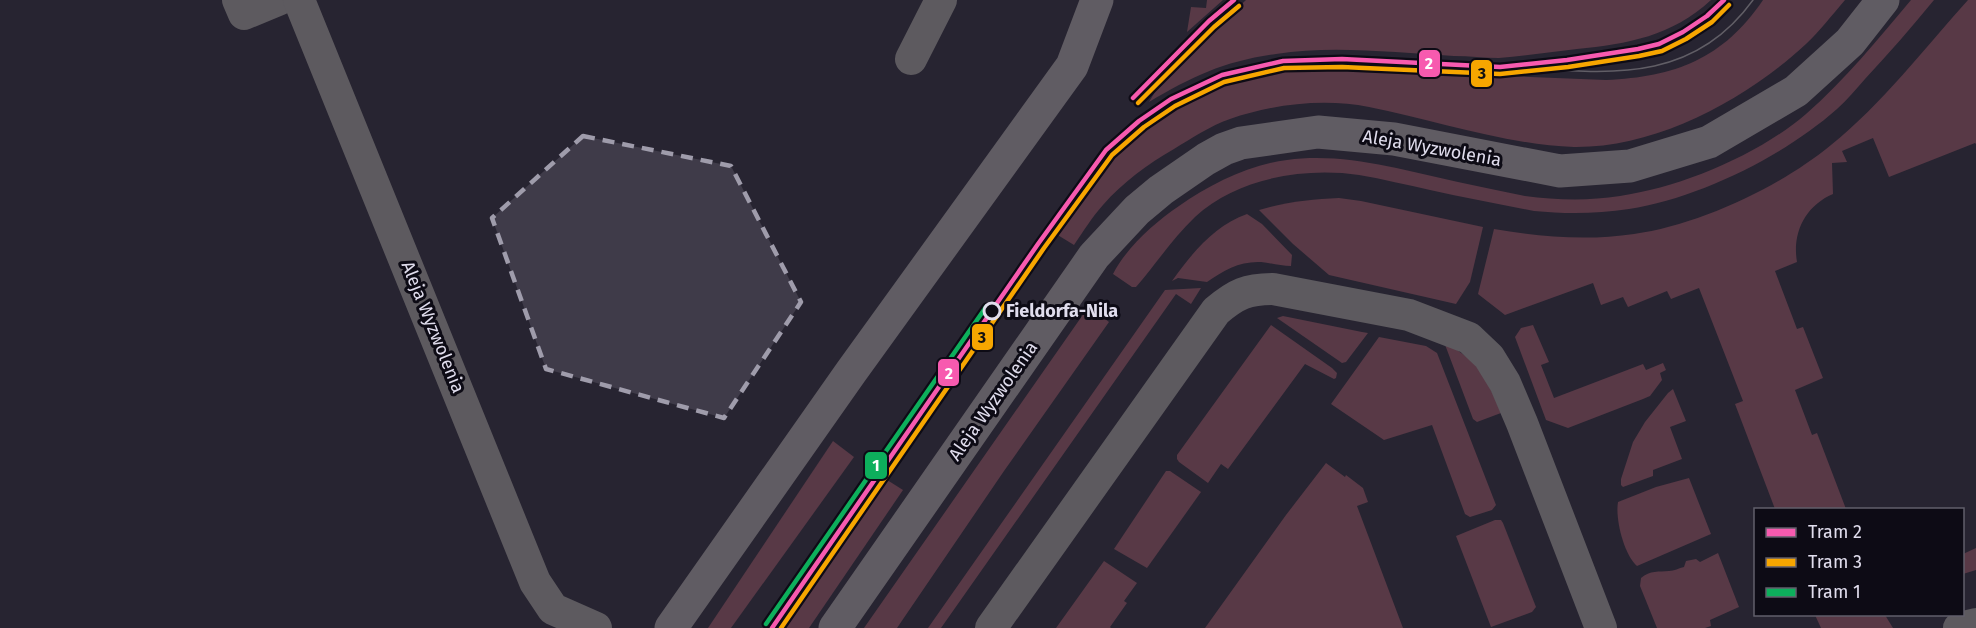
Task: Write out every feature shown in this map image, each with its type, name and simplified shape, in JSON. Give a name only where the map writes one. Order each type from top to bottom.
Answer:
[{"type":"main road","points":[[671,628],[851,372],[1072,66],[1097,0]]},
{"type":"main road","name":"Aleja Wyzwolenia","points":[[835,628],[1094,256],[1137,210],[1181,175],[1206,159],[1241,143],[1318,132],[1394,139],[1560,171],[1630,166],[1709,142],[1796,91],[1850,42],[1883,0]]},
{"type":"street","points":[[238,0],[244,15],[278,0]]},
{"type":"street","name":"Aleja Wyzwolenia","points":[[299,0],[535,582],[554,609],[596,628]]},
{"type":"street","points":[[911,59],[941,0]]},
{"type":"street","points":[[991,628],[1216,311],[1232,297],[1253,290],[1273,289],[1409,315],[1469,338],[1489,357],[1505,383],[1522,423],[1601,628]]},
{"type":"street","points":[[1959,628],[1976,624]]},
{"type":"highlighted area","points":[[583,136],[731,166],[801,302],[724,418],[546,369],[492,218]]},
{"type":"shaded area","points":[[1207,0],[1223,0],[1187,32],[1191,7],[1206,8]]},
{"type":"shaded area","points":[[1246,0],[1711,0],[1681,22],[1632,41],[1499,58],[1343,50],[1298,51],[1225,65],[1149,102],[1162,80]]},
{"type":"shaded area","points":[[1763,0],[1845,0],[1806,44],[1757,83],[1729,101],[1668,129],[1637,139],[1605,145],[1574,147],[1497,137],[1352,104],[1317,103],[1281,106],[1223,122],[1201,132],[1155,161],[1127,181],[1111,197],[1095,214],[1074,245],[1056,234],[1086,191],[1120,150],[1176,106],[1219,85],[1269,72],[1308,68],[1606,80],[1654,75],[1695,61],[1714,50],[1748,20]]},
{"type":"shaded area","points":[[1911,0],[1934,0],[1892,50],[1837,109],[1792,143],[1766,158],[1739,173],[1684,195],[1629,209],[1593,213],[1557,213],[1534,211],[1359,175],[1294,174],[1251,184],[1212,204],[1187,225],[1136,287],[1132,287],[1113,274],[1142,236],[1191,198],[1244,171],[1287,160],[1330,158],[1351,160],[1525,196],[1560,199],[1620,196],[1644,192],[1693,177],[1742,156],[1787,129],[1806,114],[1848,73]]},
{"type":"shaded area","points":[[1968,0],[1976,0],[1976,144],[1889,177],[1873,138],[1842,151],[1847,162],[1832,163],[1833,194],[1823,199],[1808,213],[1799,231],[1797,262],[1775,271],[1797,329],[1803,327],[1823,378],[1795,390],[1812,435],[1817,433],[1846,508],[1775,508],[1735,404],[1743,401],[1699,288],[1671,299],[1667,291],[1628,307],[1623,297],[1601,305],[1593,283],[1505,315],[1478,294],[1494,229],[1564,237],[1617,236],[1659,229],[1711,213],[1763,189],[1811,161],[1850,129],[1902,76]]},
{"type":"shaded area","points":[[1339,198],[1483,227],[1470,282],[1456,304],[1329,275],[1259,210],[1299,201]]},
{"type":"shaded area","points":[[1247,214],[1262,224],[1292,255],[1291,266],[1253,262],[1232,267],[1207,282],[1178,278],[1172,281],[1187,261],[1214,233],[1224,225]]},
{"type":"shaded area","points":[[1201,288],[1191,304],[1176,294],[941,628],[928,628],[1165,290]]},
{"type":"shaded area","points":[[1089,306],[1096,310],[1098,307],[1107,314],[1104,318],[1109,322],[897,628],[864,628]]},
{"type":"shaded area","points":[[1283,316],[1368,333],[1346,362],[1342,363],[1277,318]]},
{"type":"shaded area","points":[[1271,325],[1332,368],[1337,373],[1336,378],[1305,364],[1228,469],[1221,464],[1208,483],[1179,462],[1177,455]]},
{"type":"shaded area","points":[[1533,325],[1549,362],[1541,365],[1554,398],[1643,364],[1646,370],[1663,363],[1666,370],[1660,373],[1662,380],[1650,396],[1568,428],[1546,420],[1515,337],[1521,328]]},
{"type":"shaded area","points":[[1379,337],[1426,346],[1437,353],[1496,505],[1492,510],[1470,517],[1465,514],[1432,425],[1384,440],[1331,404]]},
{"type":"shaded area","points":[[1444,342],[1475,364],[1491,389],[1501,413],[1477,422],[1473,419]]},
{"type":"shaded area","points":[[1673,389],[1686,421],[1670,427],[1682,459],[1653,470],[1653,476],[1623,487],[1621,479],[1633,442],[1645,422]]},
{"type":"shaded area","points":[[833,441],[854,457],[731,628],[708,628]]},
{"type":"shaded area","points":[[1326,463],[1363,488],[1368,502],[1357,506],[1403,628],[1205,628],[1286,515]]},
{"type":"shaded area","points":[[1166,471],[1170,471],[1201,492],[1147,568],[1114,549]]},
{"type":"shaded area","points":[[884,478],[903,490],[809,628],[782,628]]},
{"type":"shaded area","points":[[1689,478],[1711,534],[1637,566],[1628,554],[1622,536],[1618,518],[1618,502],[1656,487]]},
{"type":"shaded area","points":[[1495,520],[1501,520],[1503,523],[1536,607],[1532,612],[1491,627],[1456,536]]},
{"type":"shaded area","points":[[1976,548],[1976,570],[1964,574],[1964,554]]},
{"type":"shaded area","points":[[1718,553],[1739,607],[1710,620],[1711,626],[1705,628],[1657,628],[1640,586],[1641,578],[1651,573],[1684,567],[1686,561],[1696,559],[1700,562]]},
{"type":"shaded area","points":[[1104,561],[1137,583],[1124,601],[1127,603],[1111,628],[1056,628]]},
{"type":"shaded area","points":[[1815,616],[1886,616],[1893,628],[1821,628]]},
{"type":"tram line","name":"2","points":[[1133,98],[1209,21],[1234,0]]},
{"type":"tram line","name":"2","points":[[772,628],[1038,244],[1106,150],[1139,121],[1171,99],[1222,75],[1283,61],[1342,59],[1500,67],[1638,49],[1659,44],[1683,32],[1707,16],[1724,0]]},
{"type":"tram line","points":[[1500,67],[1606,71],[1638,69],[1670,62],[1700,49],[1727,29],[1753,0]]},
{"type":"tram line","name":"3","points":[[781,628],[1044,248],[1112,155],[1144,127],[1175,106],[1224,82],[1284,68],[1342,67],[1500,74],[1639,56],[1662,51],[1686,39],[1712,22],[1729,5]]},
{"type":"tram line","name":"3","points":[[1138,103],[1214,27],[1239,6]]},
{"type":"tram line","name":"1","points":[[766,624],[986,307]]},
{"type":"place","name":"Fieldorfa-Nila","points":[[992,311]]}]
